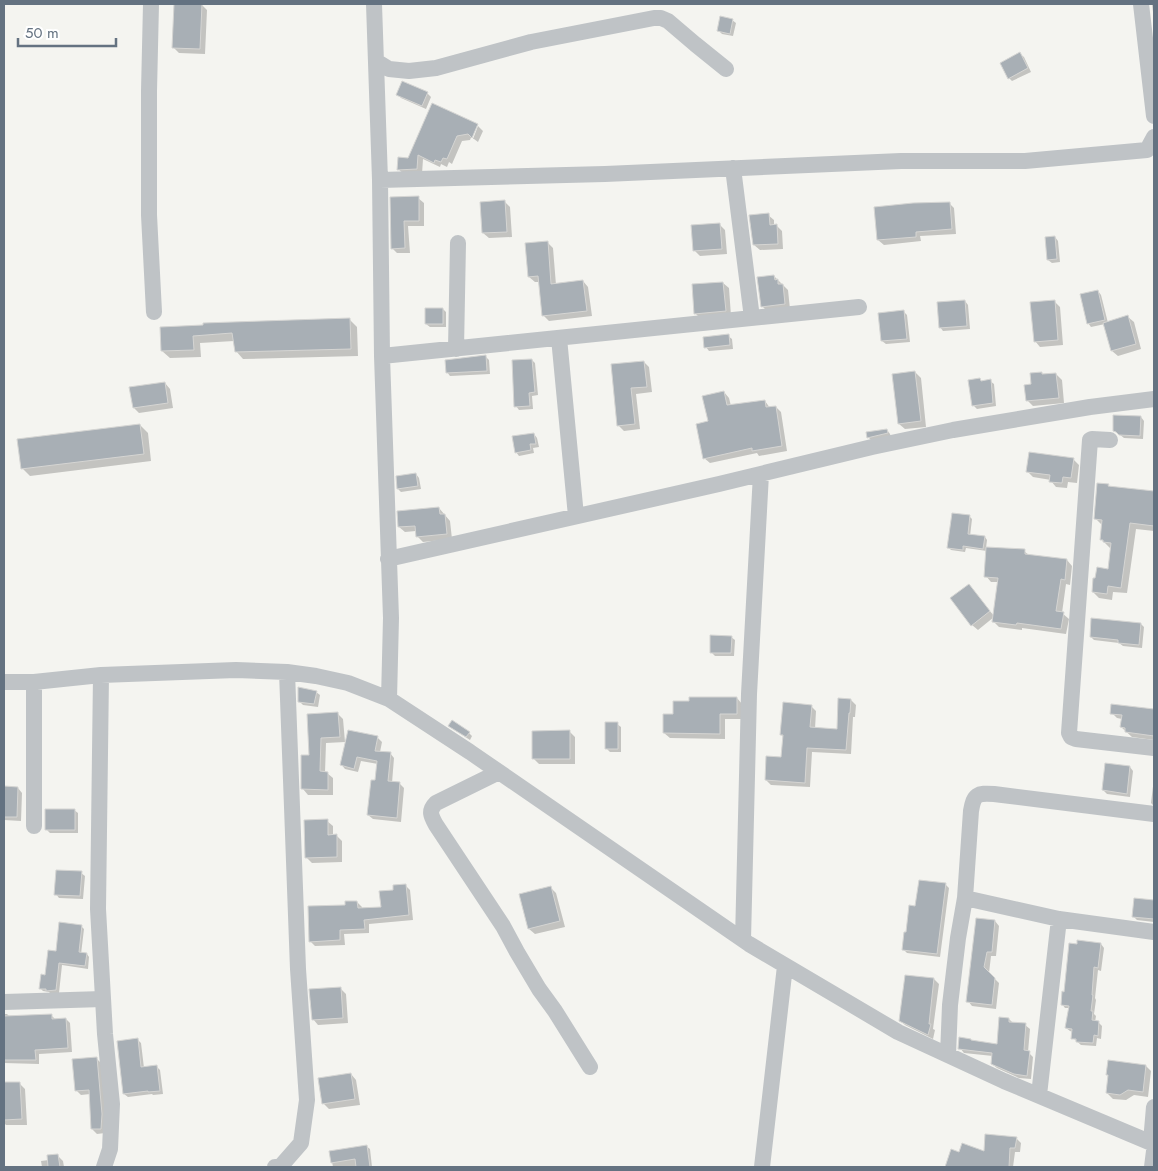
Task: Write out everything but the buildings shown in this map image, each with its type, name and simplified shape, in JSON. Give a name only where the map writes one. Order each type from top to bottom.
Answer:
[{"type":"street","points":[[151,4],[149,215],[154,312]]},
{"type":"street","points":[[374,4],[380,180],[382,356],[391,618],[389,699]]},
{"type":"street","points":[[1141,4],[1153,94],[1154,116]]},
{"type":"street","points":[[376,60],[389,69],[409,71],[436,68],[531,42],[661,18],[668,21],[726,69]]},
{"type":"street","points":[[380,180],[605,174],[901,161],[1025,161],[1147,150],[1154,137]]},
{"type":"street","points":[[733,168],[752,318]]},
{"type":"street","points":[[456,349],[458,243]]},
{"type":"street","points":[[382,356],[860,307]]},
{"type":"street","points":[[559,338],[576,516]]},
{"type":"street","points":[[388,559],[953,430],[1090,407],[1154,399]]},
{"type":"street","points":[[1110,440],[1090,440],[1070,732],[1071,736],[1076,740],[1154,748]]},
{"type":"street","points":[[743,940],[749,694],[761,474]]},
{"type":"street","points":[[4,682],[34,682],[101,675],[236,670],[287,672],[348,683],[389,699],[499,772],[743,940],[785,966],[898,1032],[1153,1146]]},
{"type":"street","points":[[275,1167],[280,1167],[301,1143],[307,1100],[298,969],[287,672]]},
{"type":"street","points":[[101,675],[98,909],[105,1034],[112,1104],[110,1149],[104,1167]]},
{"type":"street","points":[[34,682],[34,826]]},
{"type":"street","points":[[499,772],[436,803],[431,811],[432,818],[503,926],[539,989],[590,1067]]},
{"type":"street","points":[[948,1055],[950,1005],[965,898],[973,800],[982,794],[994,794],[1154,814]]},
{"type":"street","points":[[965,898],[1059,919],[1154,932]]},
{"type":"street","points":[[1039,1095],[1059,919]]},
{"type":"street","points":[[762,1167],[785,966]]},
{"type":"street","points":[[4,1002],[103,999]]},
{"type":"street","points":[[1152,1167],[1154,1107]]}]
